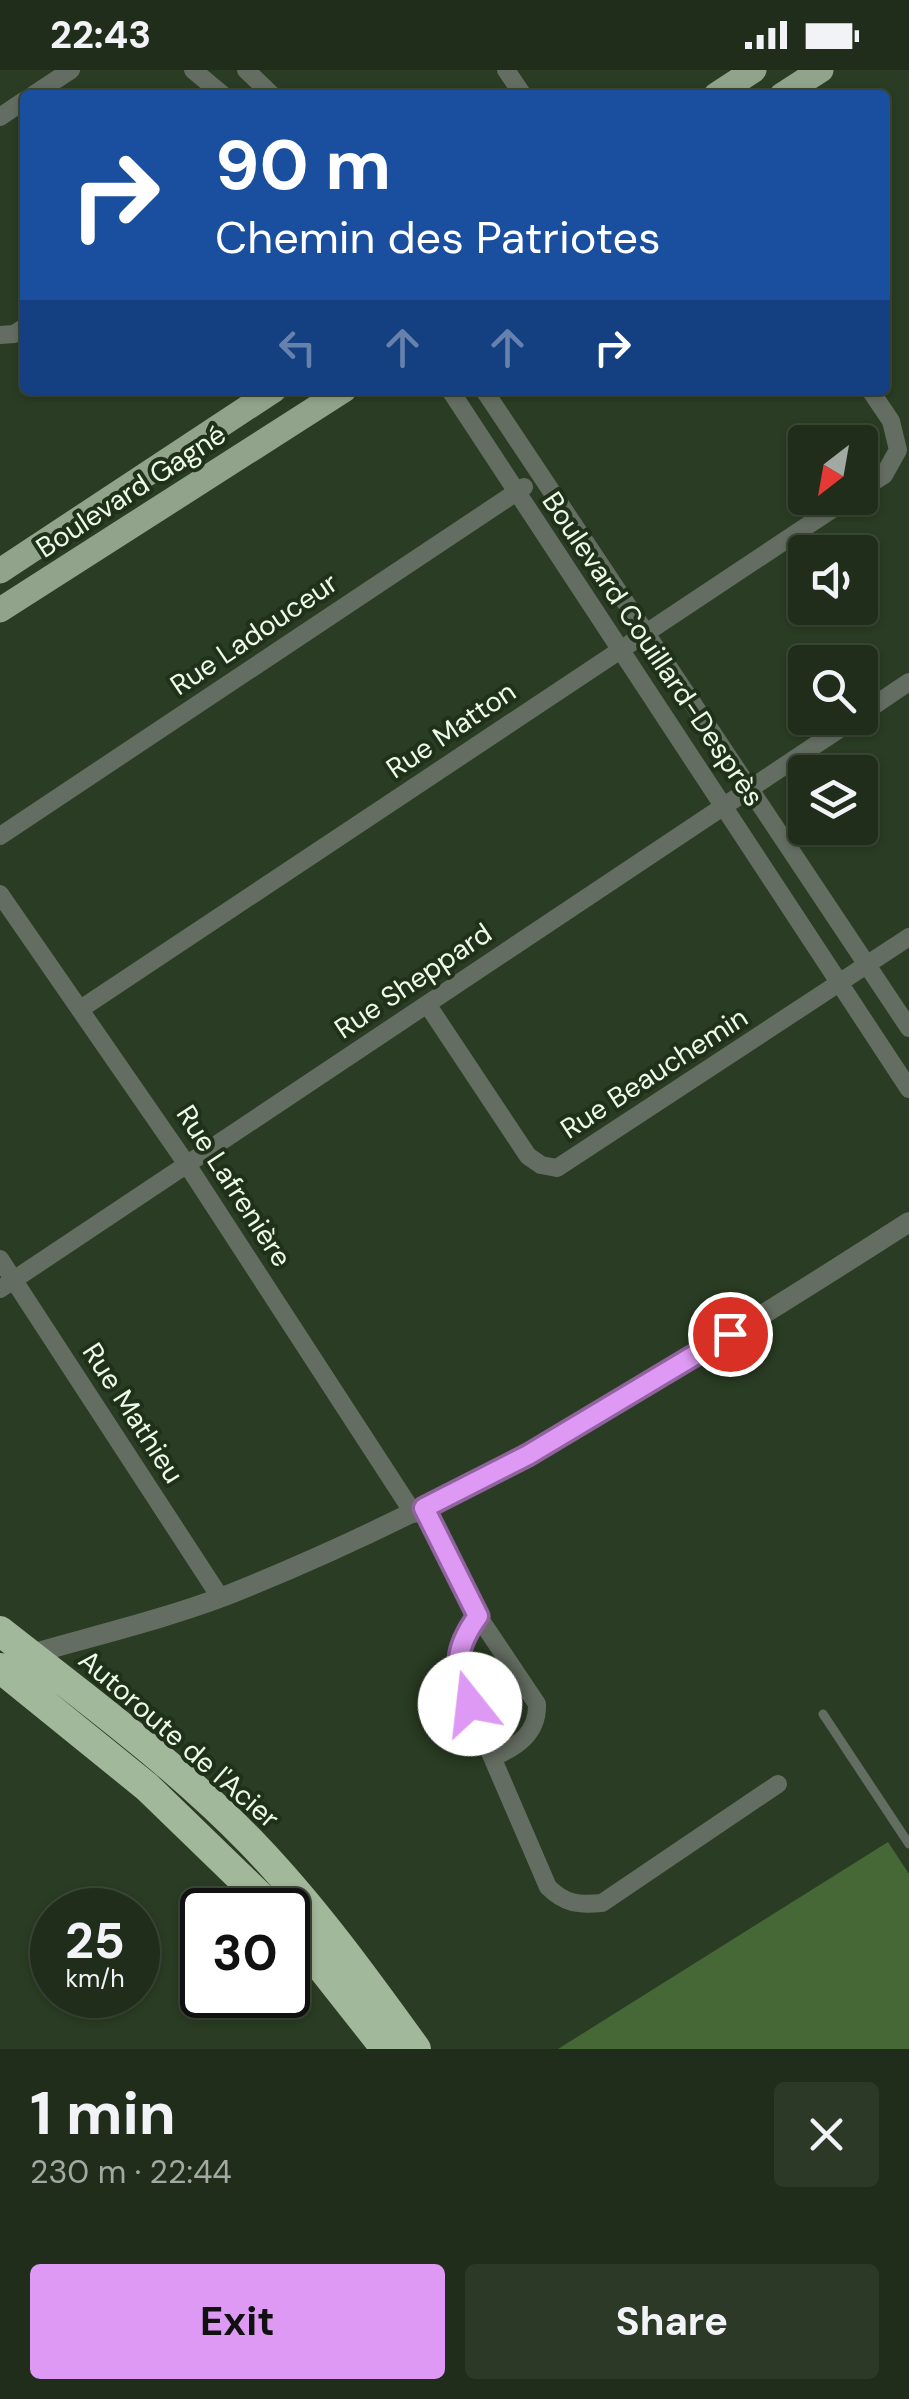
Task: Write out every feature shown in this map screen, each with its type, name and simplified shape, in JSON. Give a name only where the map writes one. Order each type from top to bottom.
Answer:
[{"type":"highway","name":"Autoroute de l'Acier","points":[[0,1631],[162,1761],[250,1841],[350,1958],[416,2049]]},
{"type":"highway","name":"Autoroute de l'Acier","points":[[0,1666],[174,1810],[252,1888]]},
{"type":"highway","points":[[310,1953],[386,2049]]},
{"type":"main road","points":[[724,90],[754,70]]},
{"type":"main road","points":[[790,90],[821,70]]},
{"type":"main road","name":"Boulevard Gagné","points":[[0,571],[266,395]]},
{"type":"main road","name":"Boulevard Gagné","points":[[0,610],[336,395]]},
{"type":"street","points":[[41,90],[71,70]]},
{"type":"street","points":[[193,70],[216,90]]},
{"type":"street","points":[[246,70],[267,90]]},
{"type":"street","name":"Boulevard Couillard-Desprès","points":[[453,395],[909,1089]]},
{"type":"street","name":"Boulevard Couillard-Desprès","points":[[487,395],[538,478],[752,789],[909,1028]]},
{"type":"street","points":[[873,395],[891,421],[898,450],[878,478]]},
{"type":"street","name":"Rue Ladouceur","points":[[0,836],[538,478]]},
{"type":"street","name":"Rue Matton","points":[[82,1008],[824,515]]},
{"type":"street","name":"Rue Sheppard","points":[[878,703],[909,682]]},
{"type":"street","name":"Rue Sheppard","points":[[7,1284],[830,735]]},
{"type":"street","name":"Rue Lafrenière","points":[[0,894],[82,1008],[419,1511],[478,1616],[537,1704],[538,1716],[529,1734],[515,1747],[494,1757]]},
{"type":"street","name":"Rue Beauchemin","points":[[427,1004],[528,1156],[541,1165],[557,1168],[909,937]]},
{"type":"street","points":[[0,1666],[220,1597],[419,1511],[528,1455],[909,1222]]},
{"type":"street","name":"Rue Mathieu","points":[[0,1259],[7,1284],[220,1597]]},
{"type":"street","points":[[478,1616],[459,1644],[458,1678],[548,1888],[560,1900],[575,1905],[602,1903],[778,1784]]},
{"type":"lane","points":[[823,1714],[909,1844]]},
{"type":"green space","points":[[888,1842],[909,1874],[909,2049],[558,2049]]},
{"type":"route","points":[[470,1704],[458,1678],[456,1662],[459,1644],[478,1616],[424,1508],[528,1455],[730,1334]]}]
